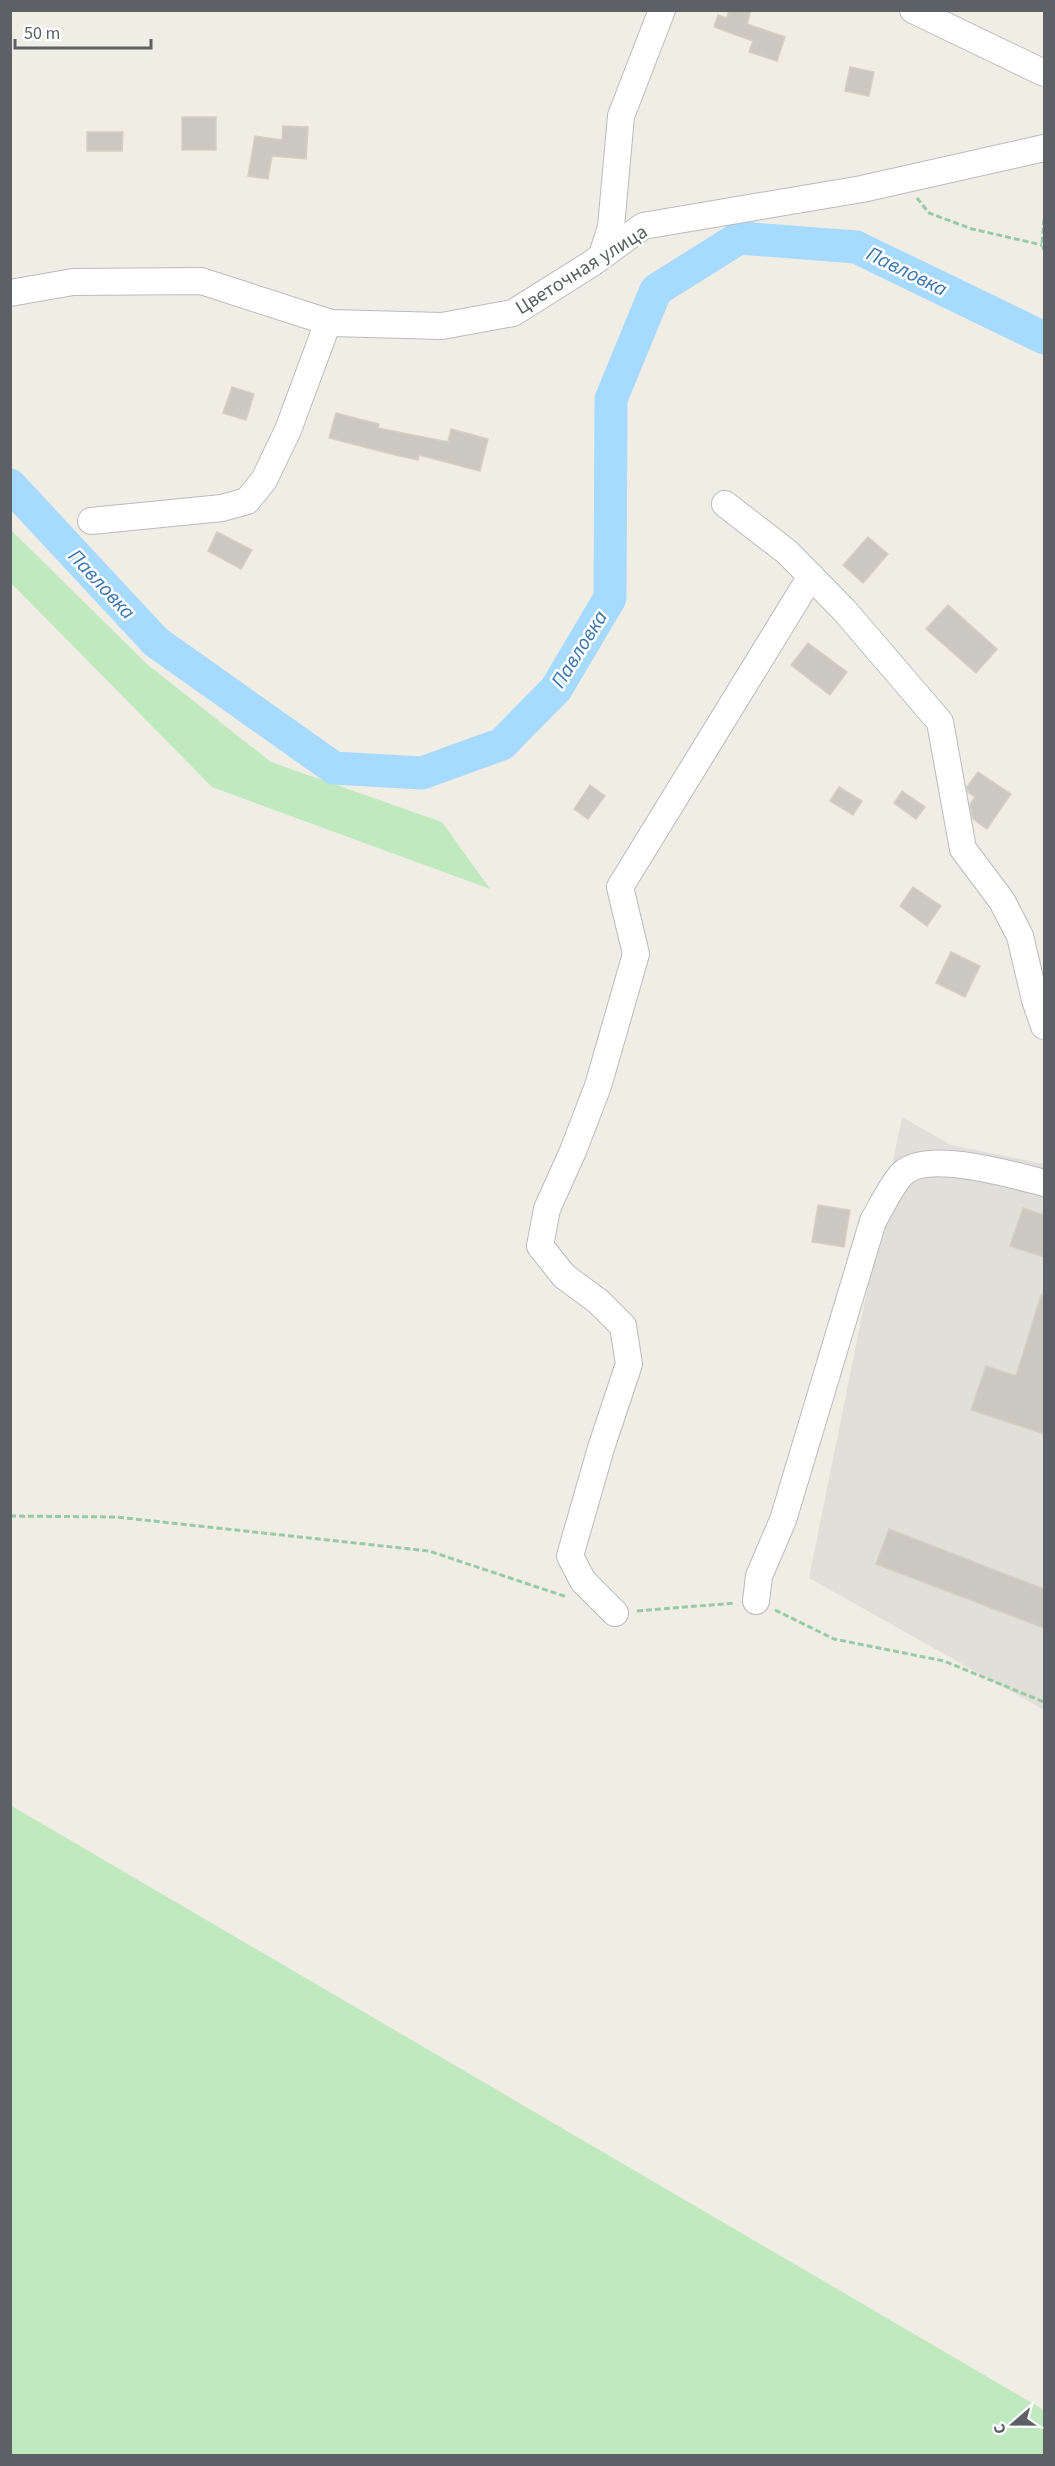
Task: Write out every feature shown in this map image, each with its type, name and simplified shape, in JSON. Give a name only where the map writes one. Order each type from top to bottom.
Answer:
[{"type":"street","points":[[602,255],[611,227],[621,116],[662,10]]},
{"type":"street","points":[[914,10],[1044,73]]},
{"type":"street","name":"Цветочная улица","points":[[10,293],[73,282],[201,281],[328,322],[442,326],[513,313],[642,226],[862,189],[1044,148]]},
{"type":"street","points":[[91,521],[222,508],[248,501],[264,480],[288,430],[328,322]]},
{"type":"street","points":[[726,504],[788,552],[844,610],[940,722],[963,849],[1002,901],[1020,936],[1035,1000],[1044,1026]]},
{"type":"street","points":[[615,1613],[583,1581],[570,1556],[601,1448],[629,1364],[623,1326],[599,1302],[564,1276],[540,1246],[547,1209],[573,1151],[598,1086],[636,954],[620,887],[811,576]]},
{"type":"street","points":[[756,1601],[759,1576],[783,1520],[873,1221],[903,1173],[923,1164],[968,1165],[1044,1183]]},
{"type":"path","points":[[902,180],[928,213],[972,229],[1042,245]]},
{"type":"path","points":[[1044,219],[1042,245],[1044,250]]},
{"type":"path","points":[[10,1516],[116,1517],[429,1551],[571,1598]]},
{"type":"path","points":[[615,1613],[756,1601],[834,1639],[944,1661],[1044,1702]]},
{"type":"shaded area","points":[[902,1117],[951,1145],[1044,1164],[1044,1710],[809,1578]]},
{"type":"green space","points":[[11,530],[148,665],[271,762],[442,822],[490,889],[212,787],[11,583]]},
{"type":"green space","points":[[10,1805],[1044,2410],[1044,2455],[11,2455]]},
{"type":"building","points":[[729,10],[751,10],[747,24],[785,37],[777,61],[749,52],[753,41],[714,27],[718,15],[727,18]]},
{"type":"building","points":[[850,67],[874,72],[869,96],[845,91]]},
{"type":"building","points":[[182,117],[216,117],[216,150],[182,150]]},
{"type":"building","points":[[283,126],[308,127],[306,159],[272,156],[268,179],[248,176],[255,136],[282,140]]},
{"type":"building","points":[[87,132],[123,132],[122,151],[87,151]]},
{"type":"building","points":[[232,387],[254,394],[246,420],[223,413]]},
{"type":"building","points":[[336,413],[379,424],[378,428],[448,442],[451,429],[488,439],[480,471],[419,455],[418,460],[329,438]]},
{"type":"building","points":[[217,532],[252,550],[241,569],[208,551]]},
{"type":"building","points":[[868,537],[888,554],[863,583],[843,565]]},
{"type":"building","points":[[948,605],[997,649],[976,673],[926,629]]},
{"type":"building","points":[[808,643],[847,672],[830,695],[791,665]]},
{"type":"building","points":[[978,772],[1011,794],[987,829],[973,819],[970,804],[975,797],[968,792],[967,787]]},
{"type":"building","points":[[590,785],[605,796],[588,819],[574,809]]},
{"type":"building","points":[[839,787],[862,801],[853,815],[830,801]]},
{"type":"building","points":[[902,791],[925,807],[916,819],[894,803]]},
{"type":"building","points":[[913,887],[941,906],[927,926],[900,906]]},
{"type":"building","points":[[951,952],[980,966],[965,997],[936,983]]},
{"type":"building","points":[[818,1205],[850,1210],[844,1247],[812,1242]]},
{"type":"building","points":[[1023,1208],[1044,1215],[1044,1257],[1010,1246]]},
{"type":"building","points":[[1041,1295],[1044,1295],[1044,1434],[971,1410],[986,1366],[1016,1376]]},
{"type":"building","points":[[889,1529],[1044,1589],[1044,1628],[876,1564]]},
{"type":"waterway","name":"Павловка","points":[[10,485],[156,642],[334,768],[422,773],[502,744],[556,689],[610,598],[611,399],[656,290],[739,238],[856,247],[1044,338]]}]
